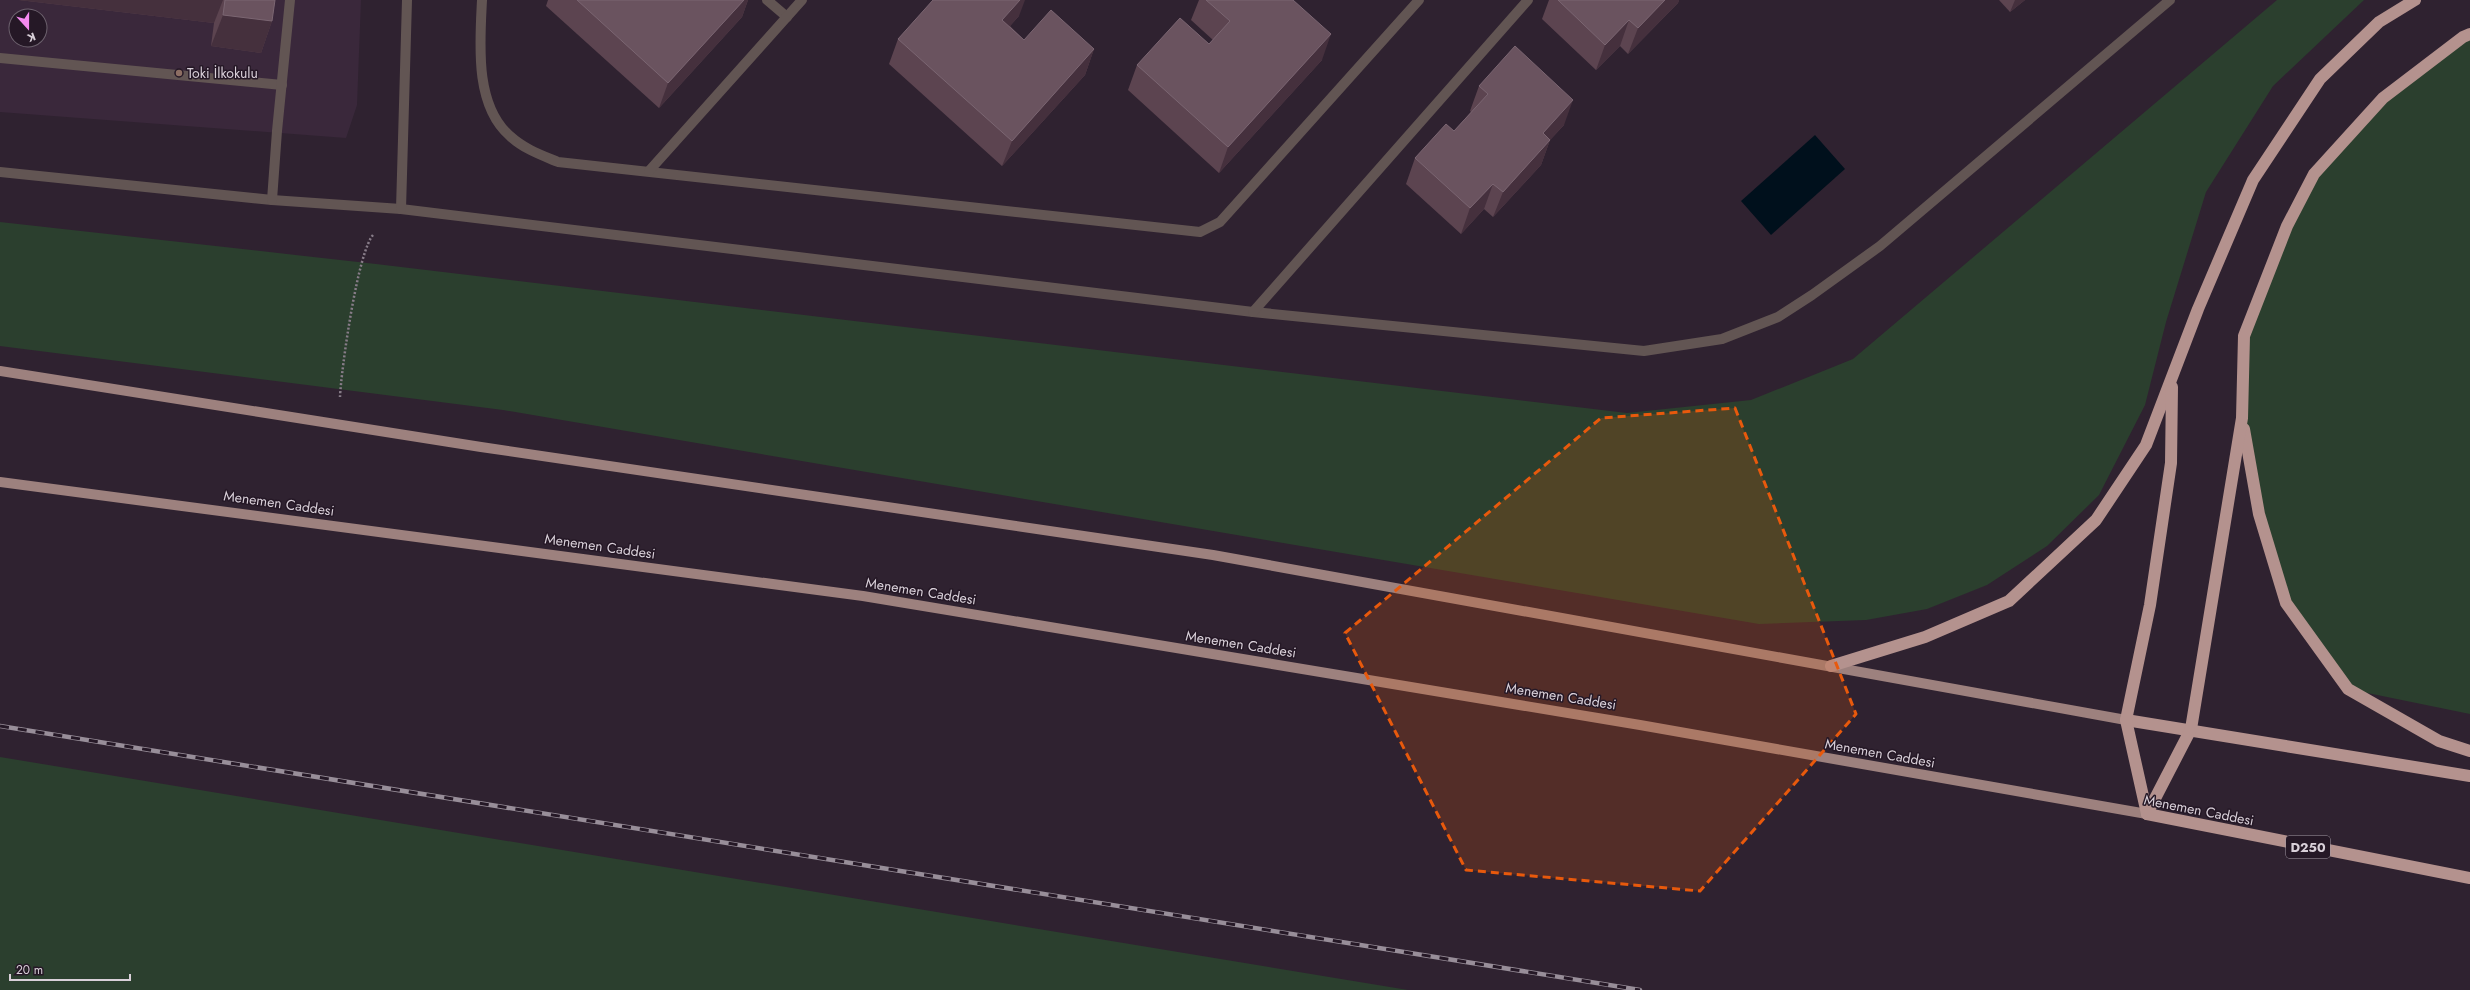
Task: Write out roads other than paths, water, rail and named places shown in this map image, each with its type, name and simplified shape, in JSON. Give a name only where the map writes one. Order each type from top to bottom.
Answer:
[{"type":"highway","points":[[1831,666],[1925,637],[2009,601],[2096,520],[2146,444],[2198,309],[2253,180],[2320,79],[2379,22],[2414,0]]},
{"type":"highway","points":[[2147,814],[2191,730],[2242,418],[2244,336],[2287,226],[2314,174],[2383,98],[2463,37],[2470,34]]},
{"type":"highway","points":[[2147,814],[2126,720],[2150,605],[2171,463],[2172,378]]},
{"type":"highway","points":[[2242,418],[2259,514],[2286,603],[2348,688],[2439,741],[2470,751]]},
{"type":"highway","points":[[2126,720],[2470,776]]},
{"type":"highway","name":"Menemen Caddesi","points":[[2147,814],[2470,878]]},
{"type":"main road","points":[[0,371],[338,424],[1213,555],[2126,720]]},
{"type":"main road","name":"Menemen Caddesi","points":[[0,482],[863,596],[1640,725],[2147,814]]},
{"type":"street","points":[[272,200],[290,0]]},
{"type":"street","points":[[401,209],[407,0]]},
{"type":"street","points":[[482,0],[480,48],[482,78],[492,112],[509,136],[530,150],[558,162],[1200,232],[1220,222],[1419,0]]},
{"type":"street","points":[[767,0],[787,17]]},
{"type":"street","points":[[649,172],[802,0]]},
{"type":"street","points":[[1253,312],[1528,0]]},
{"type":"street","points":[[0,172],[272,200],[401,209],[1253,312],[1644,351],[1722,339],[1778,317],[1880,246],[2170,0]]},
{"type":"street","points":[[0,58],[282,85]]},
{"type":"water","points":[[1815,135],[1845,169],[1771,235],[1741,201]]},
{"type":"railway","points":[[0,726],[1640,990]]},
{"type":"place","name":"Toki İlkokulu","points":[[179,73]]}]
